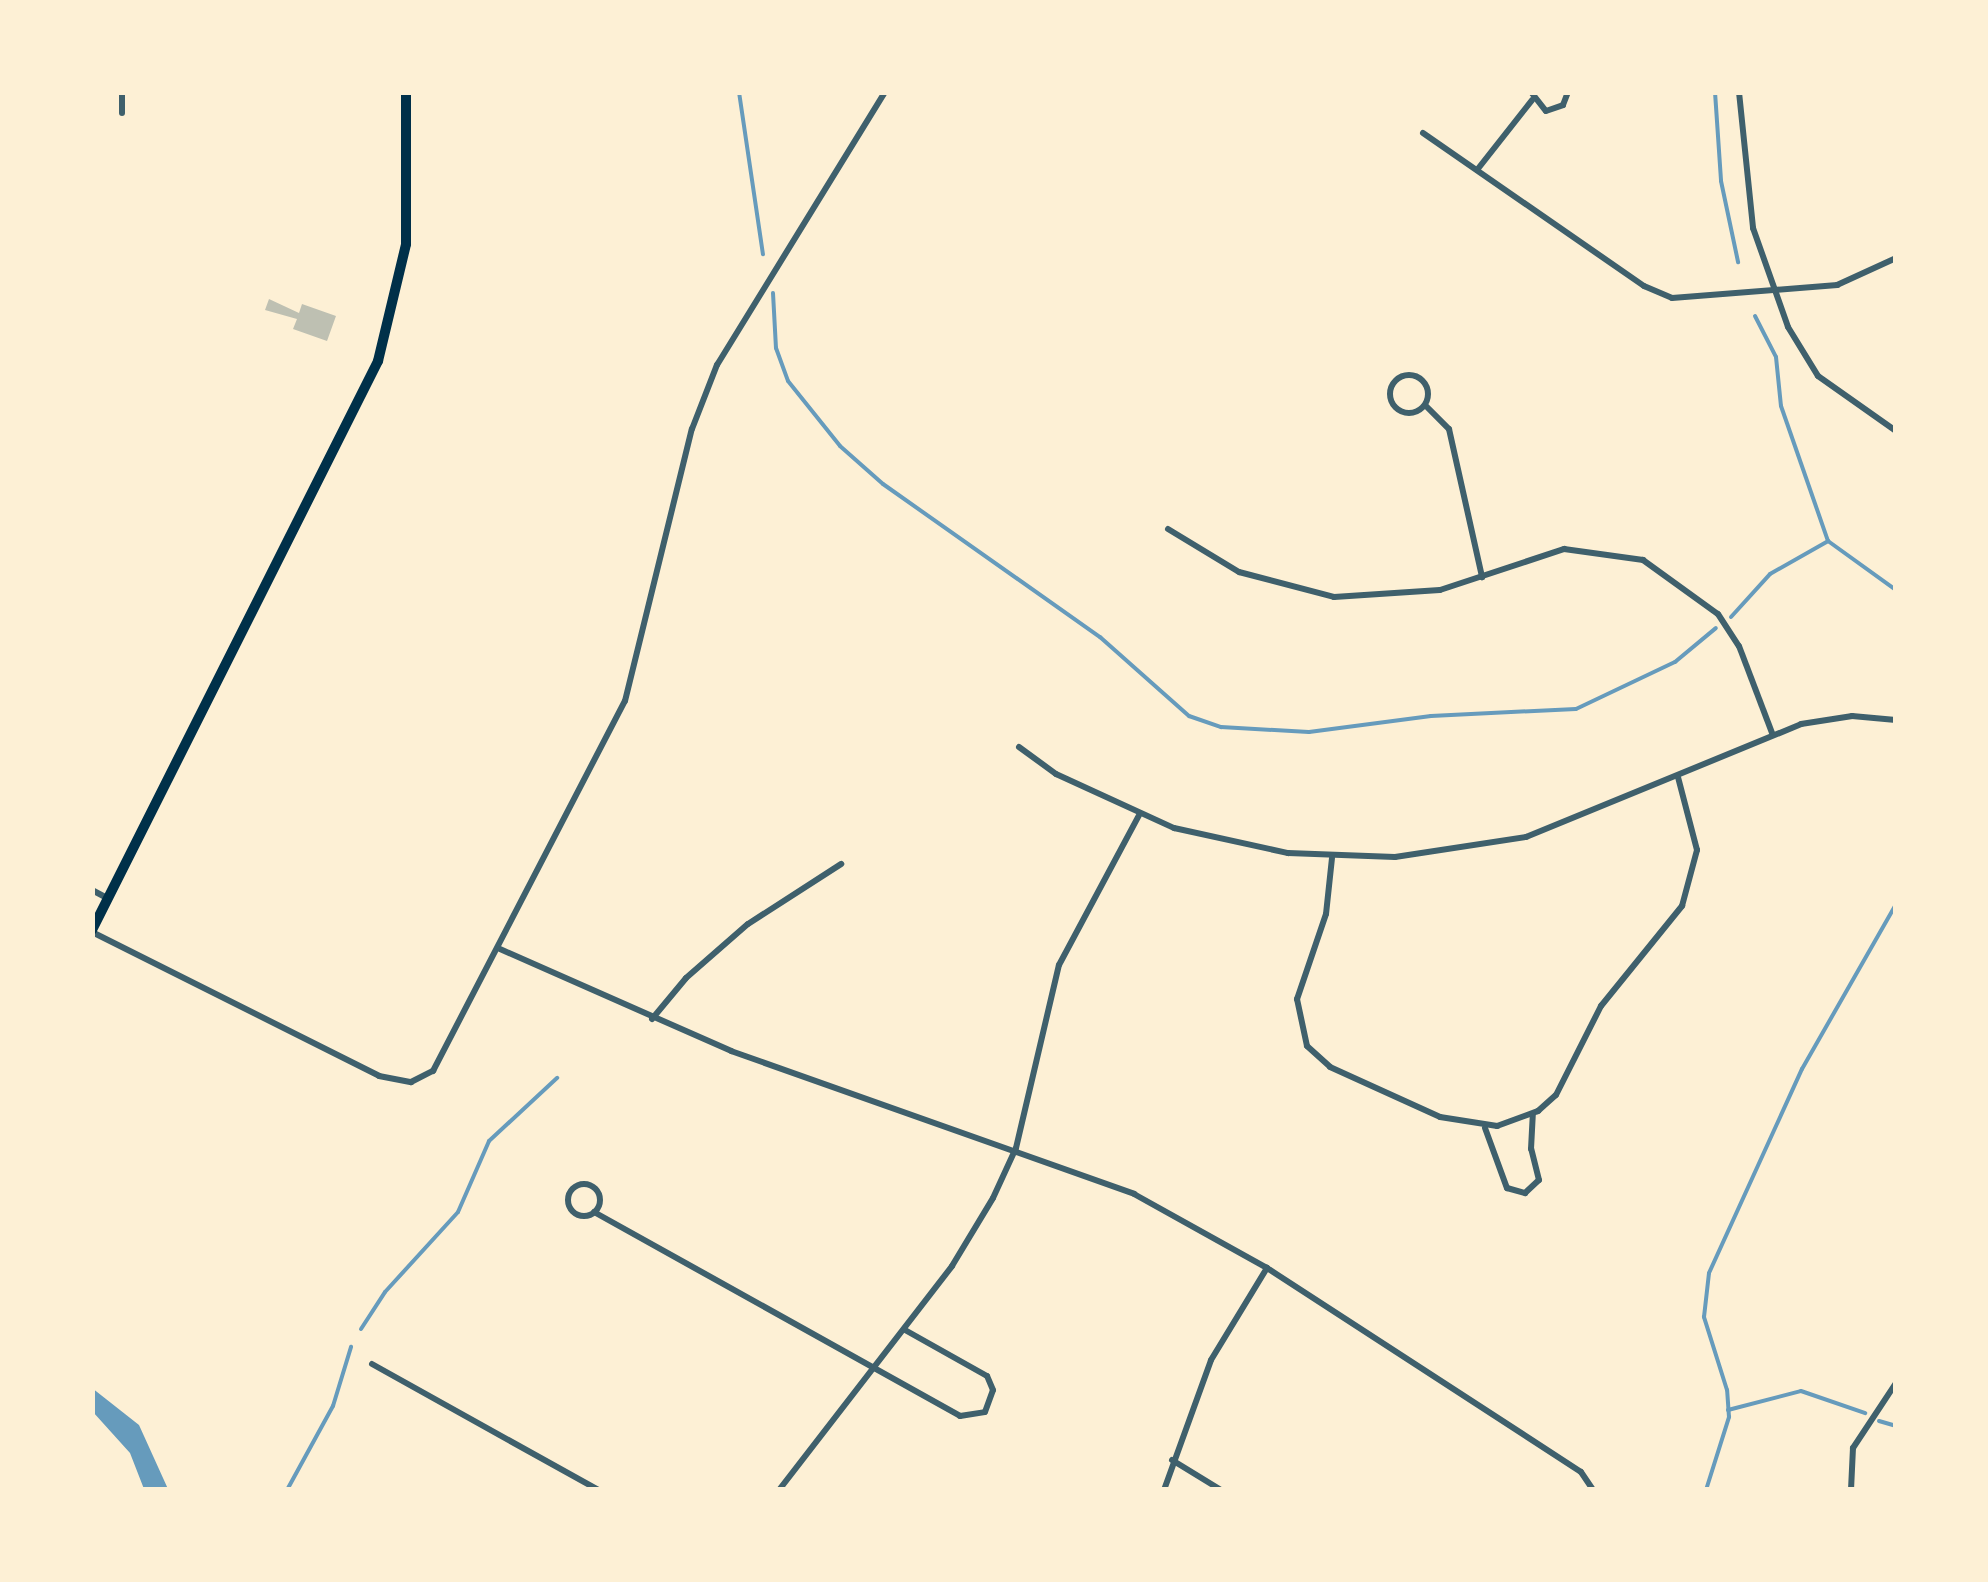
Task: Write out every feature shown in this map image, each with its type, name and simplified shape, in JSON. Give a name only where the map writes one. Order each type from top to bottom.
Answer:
[{"type":"main road","points":[[92,931],[378,361],[406,244],[406,92]]},
{"type":"street","points":[[122,92],[122,113]]},
{"type":"street","points":[[92,931],[379,1076],[404,1082],[422,1079],[438,1065],[624,701],[692,429],[717,365],[885,92]]},
{"type":"street","points":[[1477,170],[1531,96],[1553,111],[1568,92]]},
{"type":"street","points":[[1739,92],[1748,205],[1776,292],[1809,366],[1896,431]]},
{"type":"street","points":[[1423,133],[1658,293],[1698,301],[1837,285],[1896,258]]},
{"type":"street","points":[[1417,376],[1428,389],[1425,405],[1414,412],[1396,408],[1392,384],[1417,376]]},
{"type":"street","points":[[1425,405],[1449,430],[1482,577]]},
{"type":"street","points":[[1168,529],[1239,572],[1304,593],[1390,597],[1482,577],[1564,549],[1616,553],[1668,573],[1718,614],[1739,646],[1772,733]]},
{"type":"street","points":[[1019,747],[1139,815],[1228,841],[1332,858],[1489,846],[1678,776],[1772,733],[1852,716],[1896,720]]},
{"type":"street","points":[[1332,858],[1326,914],[1296,999],[1307,1046],[1330,1067],[1440,1117],[1485,1128],[1533,1114],[1556,1095],[1601,1006],[1691,885],[1696,833],[1678,776]]},
{"type":"street","points":[[778,1490],[905,1330],[964,1246],[1016,1148],[1059,964],[1139,815]]},
{"type":"street","points":[[652,1019],[686,978],[748,924],[840,864]]},
{"type":"street","points":[[92,890],[108,898]]},
{"type":"street","points":[[500,949],[652,1019],[1134,1194],[1267,1268],[1581,1472],[1593,1489]]},
{"type":"street","points":[[1485,1128],[1507,1188],[1525,1193],[1540,1180],[1531,1150],[1533,1114]]},
{"type":"street","points":[[572,1188],[596,1189],[594,1212],[584,1216],[570,1208],[572,1188]]},
{"type":"street","points":[[594,1212],[960,1416],[985,1412],[993,1390],[987,1376],[905,1330]]},
{"type":"street","points":[[1164,1490],[1211,1360],[1267,1268]]},
{"type":"street","points":[[372,1364],[598,1490]]},
{"type":"street","points":[[1851,1490],[1853,1448],[1896,1383]]},
{"type":"street","points":[[1172,1460],[1221,1490]]},
{"type":"water","points":[[92,1388],[139,1425],[168,1489],[144,1489],[130,1453],[93,1412]]},
{"type":"building","points":[[269,299],[299,313],[302,304],[336,316],[327,341],[293,329],[297,319],[265,310]]},
{"type":"waterway","points":[[739,92],[763,254]]},
{"type":"waterway","points":[[1715,92],[1721,181],[1738,262]]},
{"type":"waterway","points":[[773,293],[776,348],[788,381],[840,446],[883,484],[1100,637],[1189,716],[1221,727],[1309,732],[1431,716],[1576,709],[1675,662],[1716,628]]},
{"type":"waterway","points":[[1755,316],[1776,357],[1781,406],[1828,541],[1896,590]]},
{"type":"waterway","points":[[1731,617],[1770,574],[1828,541]]},
{"type":"waterway","points":[[1706,1490],[1729,1417],[1727,1390],[1704,1317],[1709,1273],[1802,1069],[1896,904]]},
{"type":"waterway","points":[[361,1329],[385,1292],[458,1212],[489,1141],[557,1078]]},
{"type":"waterway","points":[[287,1490],[333,1406],[351,1347]]},
{"type":"waterway","points":[[1728,1410],[1801,1391],[1865,1413]]},
{"type":"waterway","points":[[1879,1421],[1896,1426]]}]
